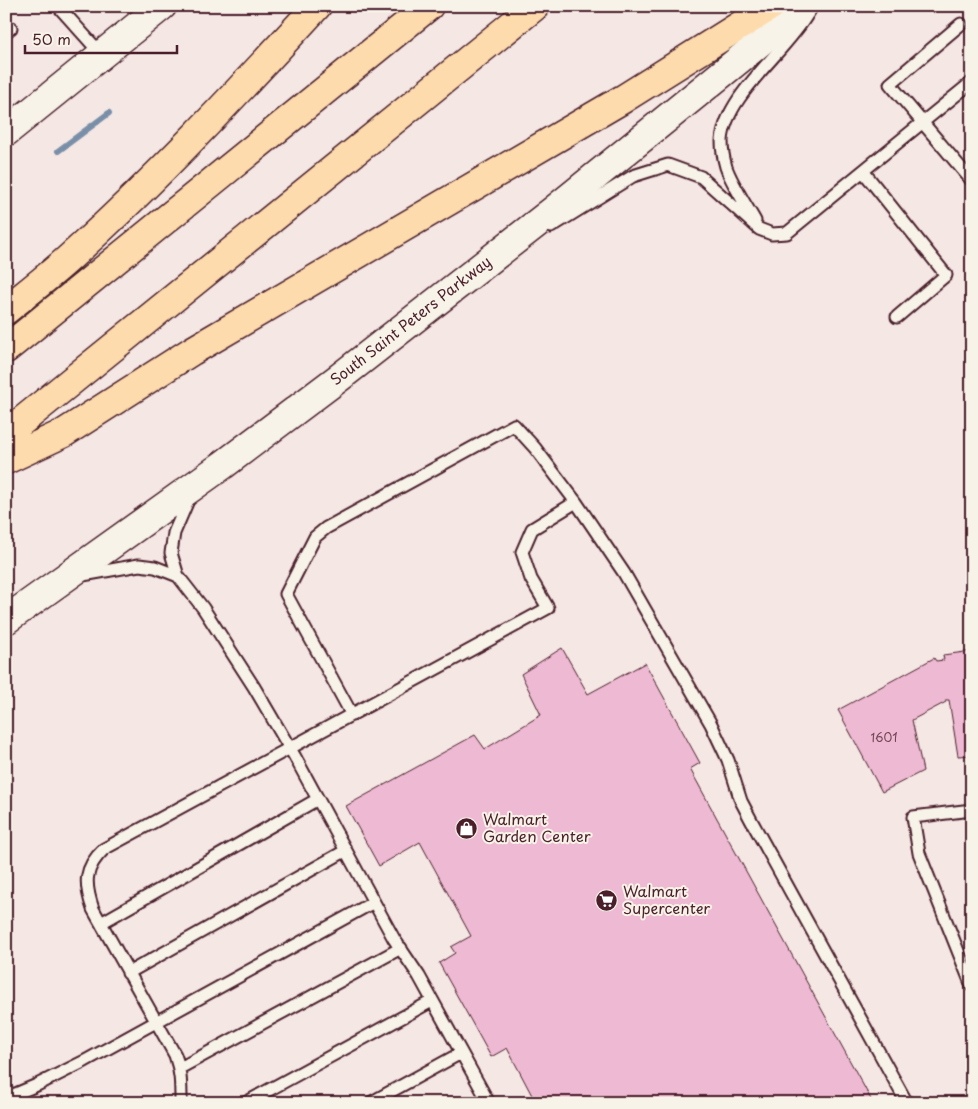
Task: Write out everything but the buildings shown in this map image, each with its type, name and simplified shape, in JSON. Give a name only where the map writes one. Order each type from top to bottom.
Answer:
[{"type":"highway","points":[[6,310],[67,260],[113,217],[185,146],[316,6]]},
{"type":"highway","points":[[6,349],[429,6]]},
{"type":"highway","points":[[6,434],[535,6]]},
{"type":"highway","points":[[6,460],[64,433],[200,346],[623,99],[771,6]]},
{"type":"main road","points":[[6,132],[162,6]]},
{"type":"main road","name":"South Saint Peters Parkway","points":[[6,620],[197,484],[340,377],[479,268],[751,50],[803,6]]},
{"type":"lane","points":[[58,6],[102,55]]},
{"type":"lane","points":[[760,229],[726,168],[722,141],[728,118],[746,90],[801,26],[812,6]]},
{"type":"lane","points":[[961,24],[890,84],[972,181]]},
{"type":"lane","points":[[479,268],[585,207],[633,176],[668,165],[701,177],[760,229],[772,234],[787,233],[972,82]]},
{"type":"lane","points":[[863,170],[946,275],[897,317]]},
{"type":"lane","points":[[352,715],[286,594],[315,537],[326,528],[514,425],[576,502],[624,573],[711,724],[728,760],[744,808],[907,1103]]},
{"type":"lane","points":[[197,484],[182,511],[174,533],[171,553],[178,576],[203,608],[225,641],[290,748],[345,851],[400,948],[419,976],[488,1102]]},
{"type":"lane","points":[[181,1103],[182,1081],[180,1068],[93,909],[88,895],[88,868],[104,848],[548,608],[531,579],[522,552],[532,529],[576,502]]},
{"type":"lane","points":[[62,580],[139,565],[155,567],[178,576]]},
{"type":"lane","points":[[101,923],[318,799]]},
{"type":"lane","points":[[972,810],[913,817],[919,853],[972,986]]},
{"type":"lane","points":[[128,973],[345,851]]},
{"type":"lane","points":[[6,1098],[77,1066],[374,902]]},
{"type":"lane","points":[[180,1068],[400,948]]},
{"type":"lane","points":[[245,1103],[432,1001]]},
{"type":"lane","points":[[370,1103],[461,1053]]},
{"type":"waterway","points":[[58,151],[109,113]]},
{"type":"place","name":"Walmart Garden Center","points":[[467,829]]},
{"type":"place","name":"Walmart Supercenter","points":[[607,901]]}]
